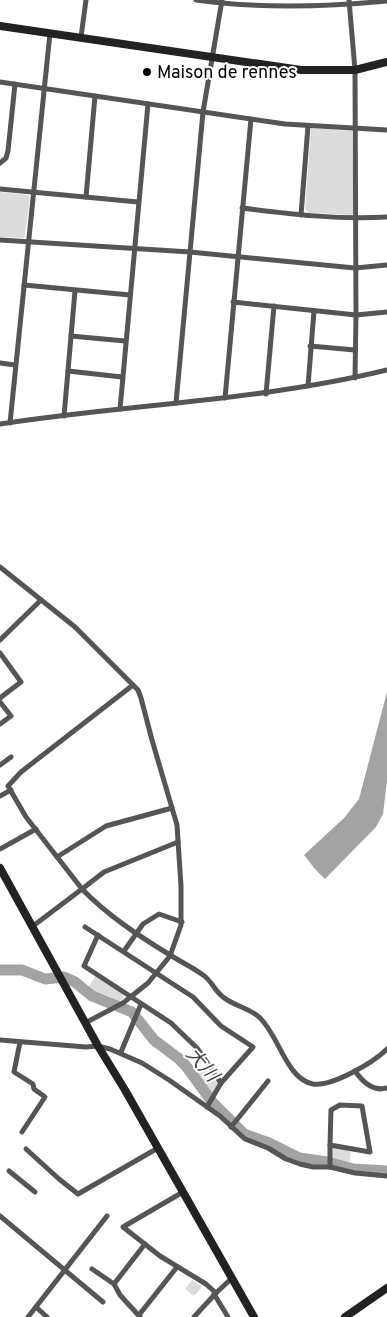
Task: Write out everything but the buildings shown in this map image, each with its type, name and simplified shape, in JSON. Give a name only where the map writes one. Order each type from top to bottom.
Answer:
[{"type":"street","points":[[81,37],[86,0]]},
{"type":"street","points":[[196,0],[261,3],[387,1]]},
{"type":"street","points":[[176,403],[203,112],[222,2]]},
{"type":"street","points":[[349,2],[354,70],[356,219],[355,378]]},
{"type":"street","points":[[0,26],[301,70],[354,70],[387,62]]},
{"type":"street","points":[[10,423],[50,33]]},
{"type":"street","points":[[0,82],[251,119],[308,126],[387,130]]},
{"type":"street","points":[[0,163],[6,158],[8,151],[14,84]]},
{"type":"street","points":[[86,197],[95,96]]},
{"type":"street","points":[[120,409],[148,104]]},
{"type":"street","points":[[225,398],[251,119]]},
{"type":"street","points":[[301,215],[308,126]]},
{"type":"street","points":[[0,154],[6,158]]},
{"type":"street","points":[[0,189],[138,202]]},
{"type":"street","points":[[242,208],[356,219],[387,217]]},
{"type":"street","points":[[0,240],[190,252],[356,268],[387,265]]},
{"type":"street","points":[[24,285],[130,295]]},
{"type":"street","points":[[64,416],[75,290]]},
{"type":"street","points":[[233,302],[356,315],[387,312]]},
{"type":"street","points":[[266,394],[274,306]]},
{"type":"street","points":[[308,386],[314,312]]},
{"type":"street","points":[[71,336],[125,341]]},
{"type":"street","points":[[310,346],[355,350]]},
{"type":"street","points":[[0,363],[15,365]]},
{"type":"street","points":[[0,424],[266,394],[355,378],[387,370]]},
{"type":"street","points":[[68,371],[122,376]]},
{"type":"street","points":[[0,568],[75,627],[133,685],[141,698],[177,825],[182,922],[170,956],[157,974],[131,997],[86,1022]]},
{"type":"street","points":[[0,640],[41,600]]},
{"type":"street","points":[[0,654],[22,682],[0,698]]},
{"type":"street","points":[[133,685],[21,772],[9,784],[10,790],[26,817],[82,889],[105,910],[170,956],[204,975],[223,997],[261,1019],[300,1078],[313,1084],[320,1084],[372,1062],[387,1049]]},
{"type":"street","points":[[0,702],[11,716],[0,724]]},
{"type":"street","points":[[0,765],[11,757]]},
{"type":"street","points":[[0,796],[10,790]]},
{"type":"street","points":[[57,857],[106,826],[172,808]]},
{"type":"street","points":[[0,848],[36,829]]},
{"type":"street","points":[[33,926],[104,872],[178,842]]},
{"type":"street","points":[[0,868],[98,1046],[254,1317]]},
{"type":"street","points":[[124,951],[143,924],[159,914],[182,922]]},
{"type":"street","points":[[85,927],[193,997],[221,1026],[253,1047],[221,1083],[208,1105]]},
{"type":"street","points":[[98,935],[84,966],[131,997],[140,1006],[171,1023],[197,1048],[221,1083]]},
{"type":"street","points":[[121,1052],[140,1006]]},
{"type":"street","points":[[0,1040],[86,1047],[98,1046],[121,1052],[157,1071],[208,1105],[245,1139],[300,1164],[387,1176]]},
{"type":"street","points":[[20,1042],[14,1072],[33,1084],[34,1089],[45,1097],[22,1132]]},
{"type":"street","points":[[355,1070],[368,1085],[376,1088],[387,1088]]},
{"type":"street","points":[[231,1127],[268,1081]]},
{"type":"street","points":[[330,1145],[370,1152],[362,1106],[340,1105],[331,1110],[330,1145],[330,1167]]},
{"type":"street","points":[[26,1149],[58,1179],[78,1194],[158,1148]]},
{"type":"street","points":[[9,1171],[35,1192]]},
{"type":"street","points":[[183,1192],[123,1227],[177,1267],[206,1284],[215,1294],[228,1317]]},
{"type":"street","points":[[0,1216],[103,1302]]},
{"type":"street","points":[[28,1317],[107,1216]]},
{"type":"street","points":[[114,1284],[145,1244]]},
{"type":"street","points":[[92,1269],[114,1284],[120,1295],[140,1316],[177,1267]]},
{"type":"street","points":[[194,1317],[232,1278]]},
{"type":"street","points":[[345,1317],[387,1288]]},
{"type":"street","points":[[36,1307],[48,1317]]},
{"type":"shaded area","points":[[311,128],[352,131],[354,215],[309,213],[305,209]]},
{"type":"shaded area","points":[[0,192],[28,195],[30,198],[24,238],[0,237]]},
{"type":"shaded area","points":[[387,692],[387,781],[383,814],[376,827],[325,879],[304,855],[344,818],[359,799]]},
{"type":"shaded area","points":[[96,975],[123,993],[124,998],[115,1004],[93,995],[87,990]]},
{"type":"shaded area","points":[[210,1068],[220,1083],[211,1098],[190,1070],[204,1071]]},
{"type":"shaded area","points":[[335,1147],[351,1150],[349,1165],[330,1162],[331,1150]]},
{"type":"shaded area","points":[[192,1280],[202,1287],[194,1296],[185,1289]]},
{"type":"waterway","name":"大川","points":[[0,970],[22,970],[45,979],[64,977],[75,982],[92,996],[132,1012],[154,1040],[186,1066],[213,1103],[244,1134],[269,1143],[299,1158],[327,1162],[353,1169],[387,1171]]},
{"type":"place","name":"Maison de rennes","points":[[147,72]]}]
